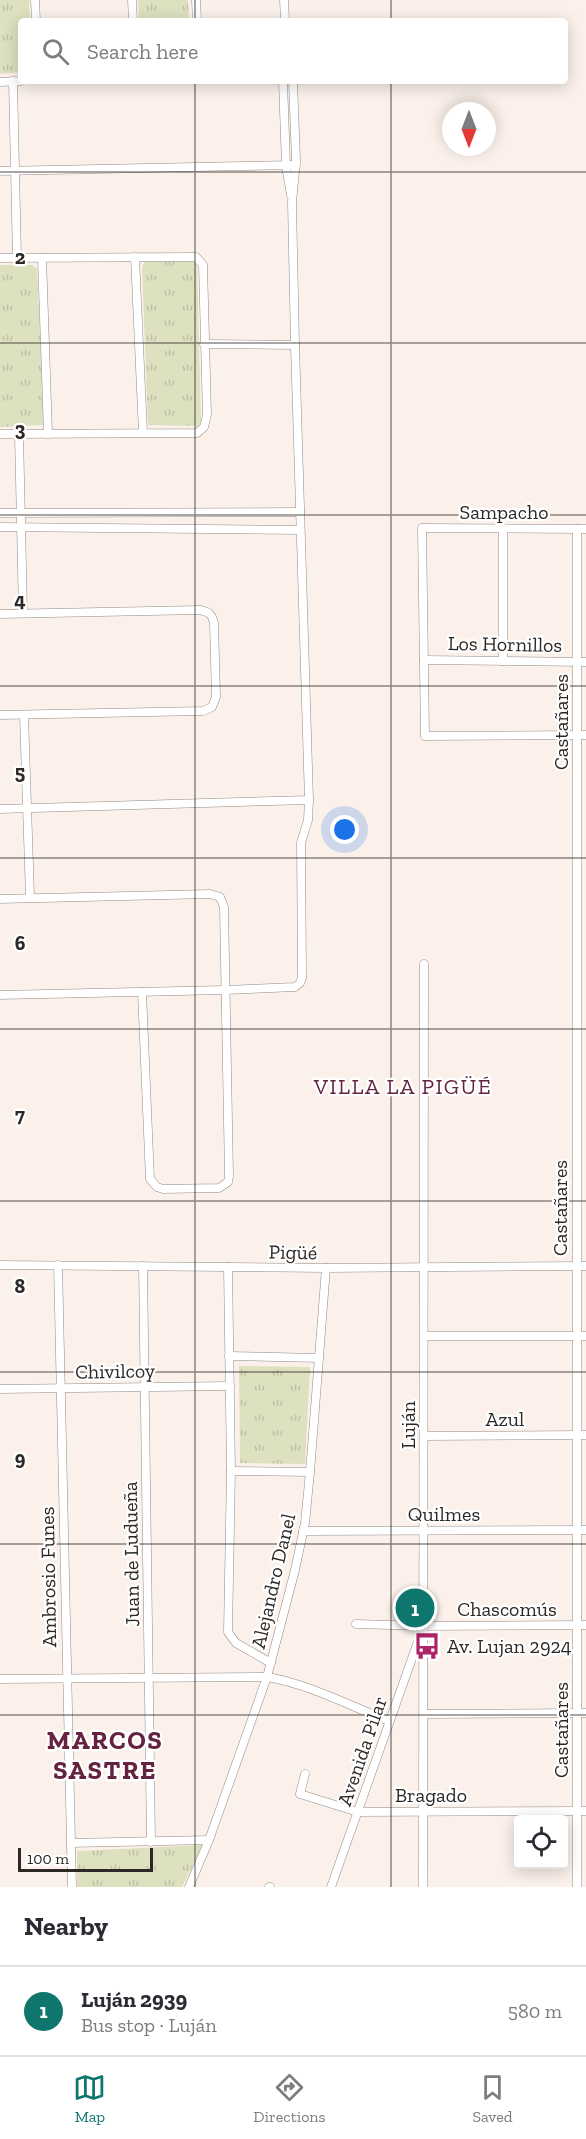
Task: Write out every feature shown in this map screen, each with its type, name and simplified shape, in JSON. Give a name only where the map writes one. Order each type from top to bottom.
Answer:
[{"type":"street","points":[[35,0],[36,18]]},
{"type":"street","points":[[132,0],[133,18]]},
{"type":"street","points":[[196,0],[197,18]]},
{"type":"street","points":[[284,0],[285,18]]},
{"type":"street","points":[[0,82],[17,81],[14,171],[16,257]]},
{"type":"street","points":[[284,84],[286,166],[292,202]]},
{"type":"street","points":[[0,995],[290,987],[300,983],[302,978],[301,843],[308,820],[309,800],[295,345],[292,202],[296,165],[293,84]]},
{"type":"street","points":[[0,171],[296,165]]},
{"type":"street","points":[[0,258],[188,255],[200,260],[203,265],[207,415],[204,427],[197,433],[0,434]]},
{"type":"street","points":[[135,257],[143,433]]},
{"type":"street","points":[[42,258],[48,434]]},
{"type":"street","points":[[204,344],[295,345]]},
{"type":"street","points":[[19,434],[24,614]]},
{"type":"street","points":[[0,513],[300,512]]},
{"type":"street","points":[[0,527],[300,530]]},
{"type":"street","name":"Sampacho","points":[[424,660],[422,528],[582,529]]},
{"type":"street","points":[[502,661],[503,528]]},
{"type":"street","name":"Castañares","points":[[577,1887],[582,1811],[582,1713],[577,1625],[577,1266],[582,529]]},
{"type":"street","points":[[0,614],[200,610],[208,612],[213,617],[214,623],[216,697],[212,707],[203,711],[0,715]]},
{"type":"street","points":[[424,660],[426,736],[582,735]]},
{"type":"street","name":"Los Hornillos","points":[[424,660],[582,662]]},
{"type":"street","points":[[24,715],[30,897]]},
{"type":"street","points":[[0,808],[309,800]]},
{"type":"street","points":[[0,899],[210,894],[220,897],[224,907],[229,1176],[228,1182],[219,1188],[163,1189],[157,1187],[150,1179],[142,992]]},
{"type":"street","name":"Luján","points":[[423,1887],[424,964]]},
{"type":"street","name":"Pigüé","points":[[0,1265],[326,1268],[586,1266]]},
{"type":"street","name":"Ambrosio Funes","points":[[58,1265],[72,1887]]},
{"type":"street","name":"Juan de Ludueña","points":[[143,1266],[151,1842]]},
{"type":"street","points":[[228,1267],[231,1471],[228,1632],[236,1643],[271,1663]]},
{"type":"street","name":"Alejandro Danel","points":[[189,1887],[209,1840],[267,1677],[295,1570],[303,1531],[310,1472],[326,1268]]},
{"type":"street","points":[[424,1336],[586,1336]]},
{"type":"street","points":[[230,1356],[319,1358]]},
{"type":"street","name":"Chivilcoy","points":[[0,1389],[230,1386]]},
{"type":"street","name":"Azul","points":[[425,1436],[586,1435]]},
{"type":"street","points":[[231,1471],[310,1472]]},
{"type":"street","name":"Quilmes","points":[[303,1531],[586,1530]]},
{"type":"street","name":"Chascomús","points":[[356,1624],[586,1625]]},
{"type":"street","name":"Avenida Pilar","points":[[331,1887],[424,1626]]},
{"type":"street","points":[[0,1679],[267,1677],[280,1679],[389,1721]]},
{"type":"street","points":[[424,1714],[582,1713]]},
{"type":"street","name":"Bragado","points":[[305,1774],[300,1794],[358,1812],[582,1811]]},
{"type":"street","points":[[71,1843],[209,1840]]},
{"type":"green space","points":[[0,0],[29,0],[30,18],[18,18],[18,72],[0,74]]},
{"type":"green space","points":[[138,0],[188,0],[189,18],[139,18]]},
{"type":"green space","points":[[146,260],[190,260],[197,265],[201,420],[198,426],[148,425],[142,267]]},
{"type":"green space","points":[[0,265],[32,265],[37,268],[44,425],[0,427]]},
{"type":"green space","points":[[239,1366],[310,1367],[305,1464],[240,1463]]},
{"type":"green space","points":[[203,1845],[182,1887],[77,1887],[77,1851]]},
{"type":"place","name":"Luján 2939","points":[[415,1608]]},
{"type":"place","name":"Av. Lujan 2924","points":[[427,1646]]},
{"type":"district","name":"VILLA LA PIGÜÉ","points":[[403,1086]]},
{"type":"district","name":"MARCOS SASTRE","points":[[105,1755]]}]
